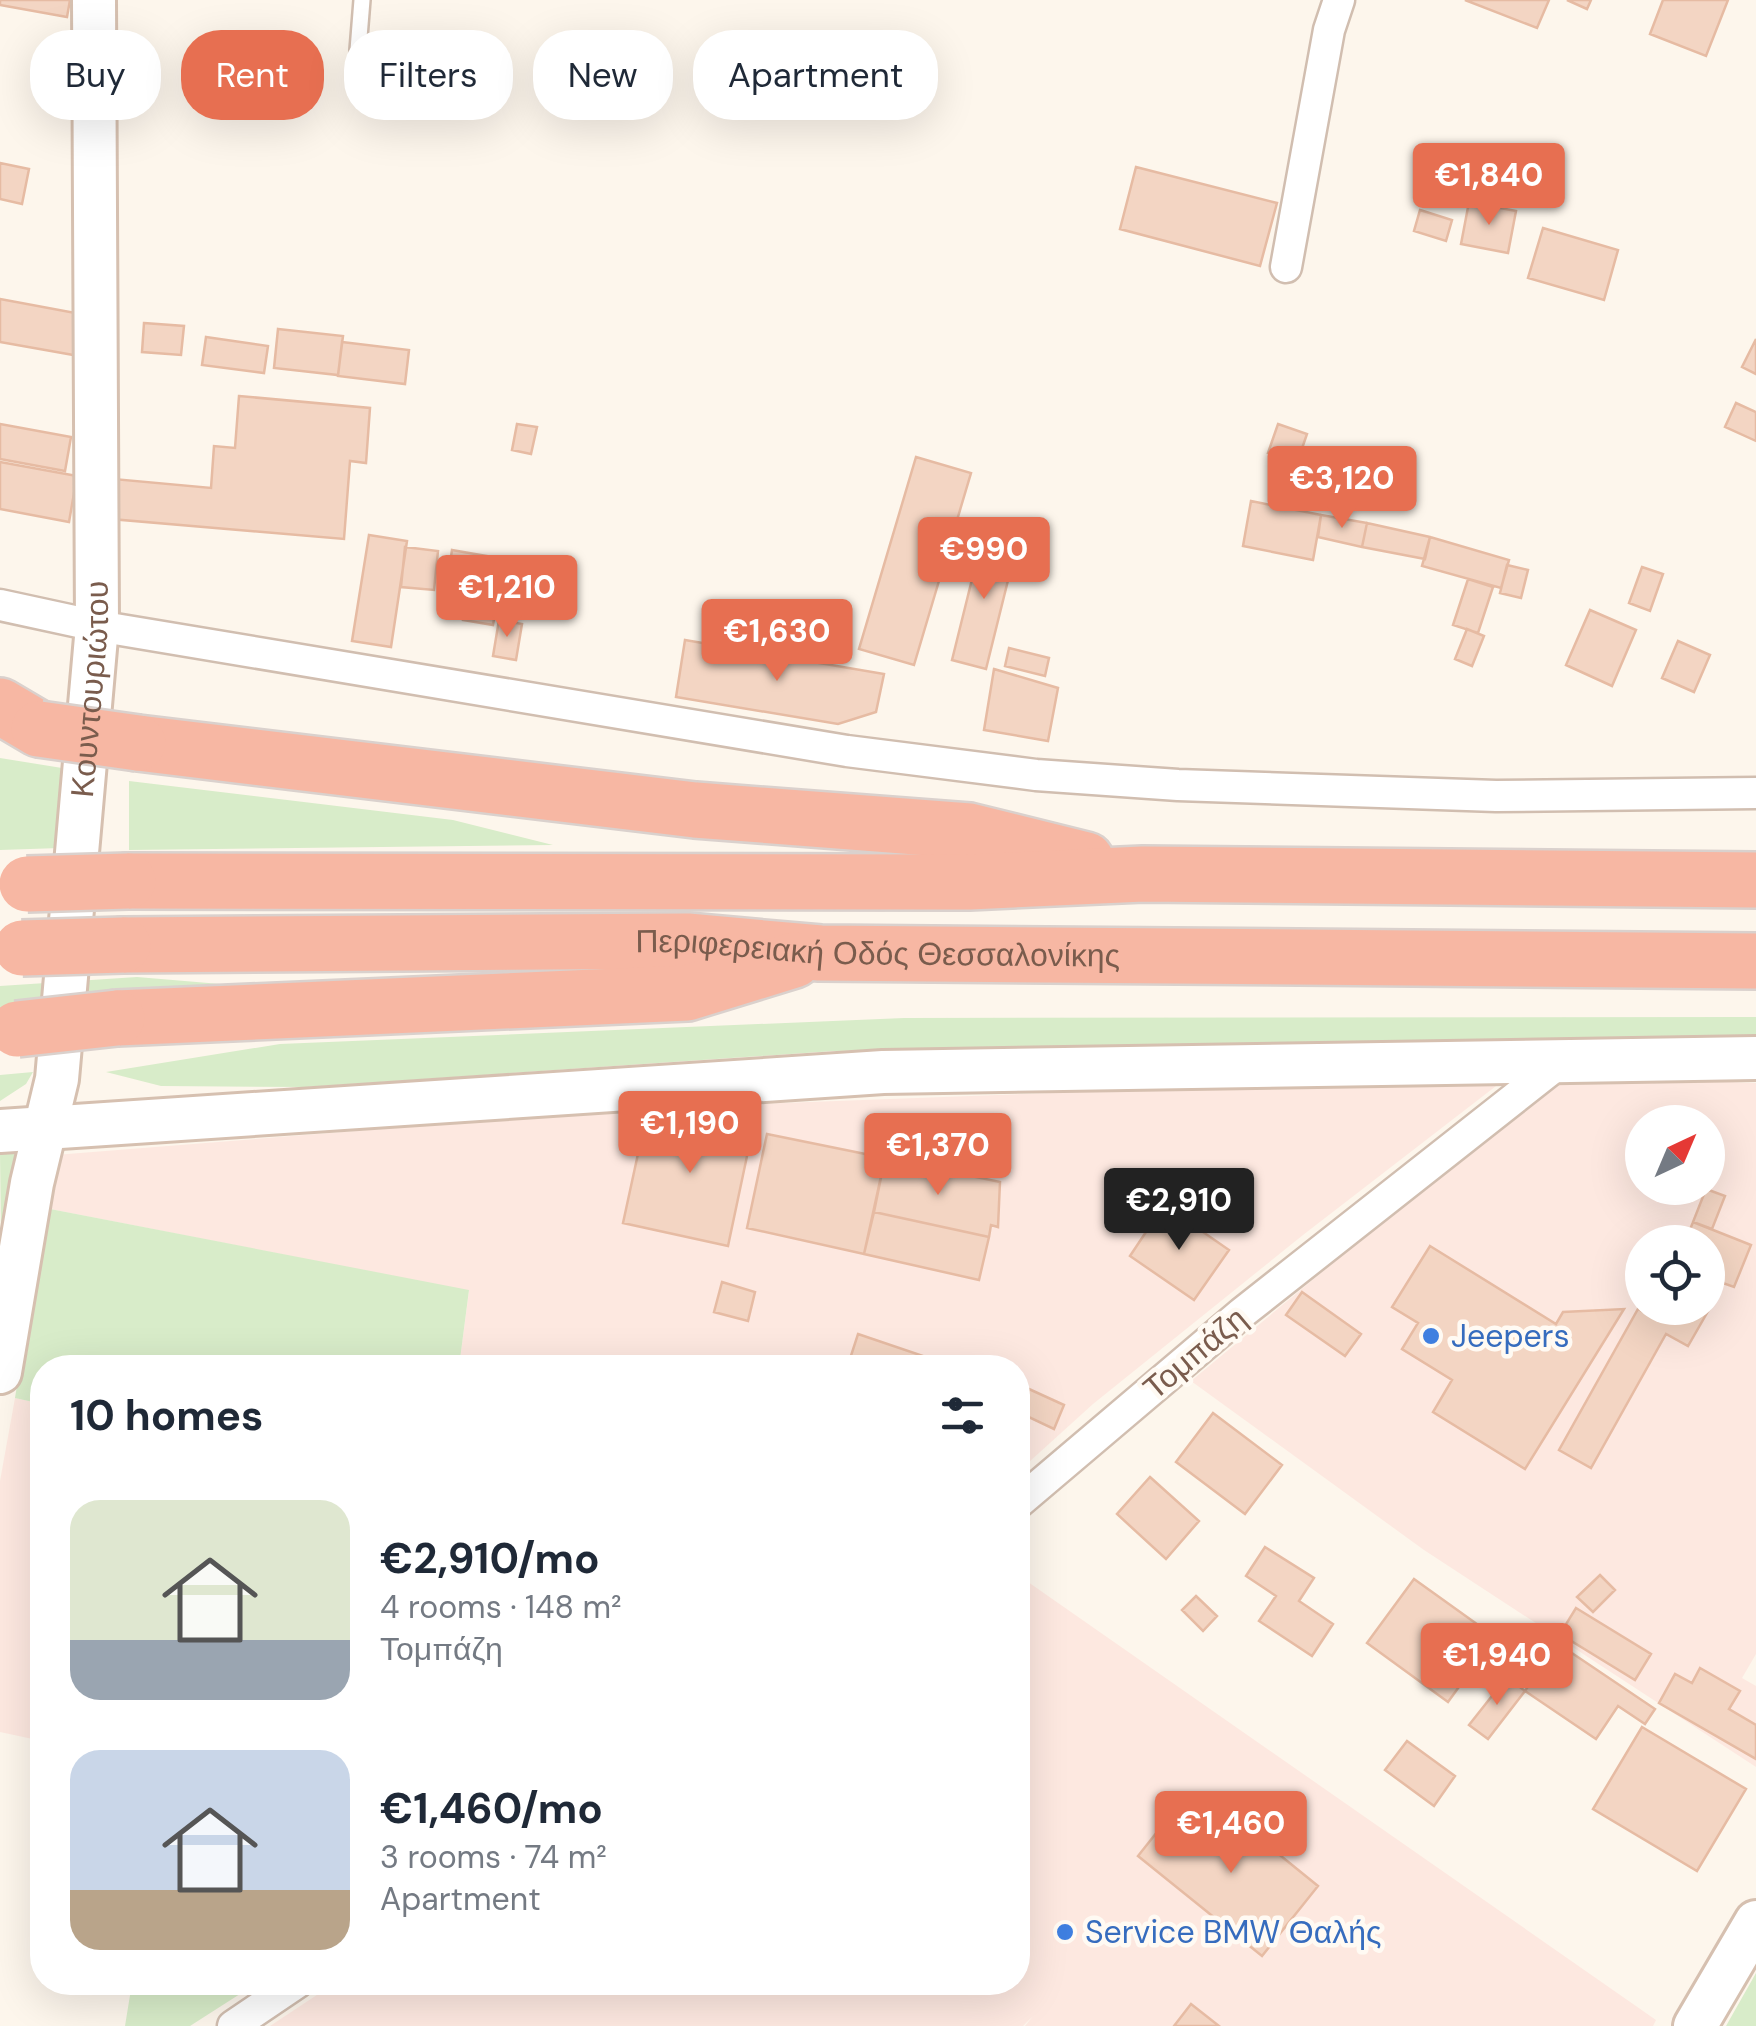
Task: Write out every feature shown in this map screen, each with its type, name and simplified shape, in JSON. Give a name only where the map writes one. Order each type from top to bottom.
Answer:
[{"type":"highway","points":[[13,720],[138,744],[656,806],[969,831],[1143,874]]},
{"type":"highway","name":"Περιφερειακή Οδός Θεσσαλονίκης","points":[[14,884],[548,878],[969,882],[1143,874],[1756,880]]},
{"type":"highway","name":"Περιφερειακή Οδός Θεσσαλονίκης","points":[[11,949],[687,941],[820,953],[1756,961]]},
{"type":"highway","points":[[8,1030],[117,1018],[687,992],[820,953]]},
{"type":"street","name":"Κουντουριώτου","points":[[0,1372],[44,1128],[57,1079],[97,626],[94,0]]},
{"type":"street","points":[[1286,266],[1329,30],[1339,0]]},
{"type":"street","points":[[0,605],[97,626],[846,751],[1036,775],[1178,785],[1496,796],[1756,794]]},
{"type":"street","points":[[0,1132],[883,1072],[1565,1058],[1756,1058]]},
{"type":"street","name":"Τομπάζη","points":[[1030,1493],[1242,1313],[1565,1058]]},
{"type":"street","points":[[1695,2026],[1756,1922]]},
{"type":"street","points":[[233,2026],[279,1995]]},
{"type":"lane","points":[[360,30],[362,0]]},
{"type":"shaded area","points":[[1509,1076],[1303,1235],[1093,1404],[1030,1461],[1030,1355],[461,1355],[469,1291],[45,1208],[55,1155],[644,1108]]},
{"type":"shaded area","points":[[1553,1080],[1756,1083],[1756,1654],[1742,1678],[1756,1686],[1756,1767],[1424,1550],[1191,1381]]},
{"type":"shaded area","points":[[15,1398],[30,1401],[30,1738],[0,1732],[0,1481]]},
{"type":"shaded area","points":[[1030,1583],[1656,2020],[1653,2026],[1025,2026],[1033,2016],[1023,2026],[270,2026],[317,1995],[1030,1995]]},
{"type":"green space","points":[[0,758],[62,768],[60,848],[0,850]]},
{"type":"green space","points":[[129,781],[453,820],[553,845],[129,850]]},
{"type":"green space","points":[[137,977],[267,988],[0,1013],[0,986]]},
{"type":"green space","points":[[1756,1017],[1756,1038],[834,1051],[307,1087],[161,1086],[106,1072],[280,1044],[904,1018]]},
{"type":"green space","points":[[33,1072],[26,1084],[0,1101],[0,1075]]},
{"type":"green space","points":[[17,1152],[1,1234],[0,1154]]},
{"type":"green space","points":[[45,1208],[469,1290],[461,1355],[30,1355],[30,1401],[15,1398]]},
{"type":"green space","points":[[1756,1973],[1756,2026],[1726,2026]]},
{"type":"green space","points":[[130,1995],[238,1995],[190,2026],[125,2026]]},
{"type":"building","points":[[0,0],[70,0],[67,17],[0,5]]},
{"type":"building","points":[[1465,0],[1549,0],[1537,28]]},
{"type":"building","points":[[1567,0],[1591,0],[1587,9]]},
{"type":"building","points":[[1663,0],[1728,0],[1706,56],[1650,34]]},
{"type":"building","points":[[0,163],[29,169],[22,204],[0,199]]},
{"type":"building","points":[[1136,167],[1277,203],[1260,266],[1120,229]]},
{"type":"building","points":[[1469,202],[1516,211],[1508,253],[1461,244]]},
{"type":"building","points":[[1420,210],[1452,220],[1446,241],[1414,231]]},
{"type":"building","points":[[1543,228],[1618,250],[1604,300],[1528,278]]},
{"type":"building","points":[[0,299],[86,315],[79,356],[0,342]]},
{"type":"building","points":[[144,323],[184,326],[181,355],[142,352]]},
{"type":"building","points":[[278,329],[343,336],[338,375],[274,368]]},
{"type":"building","points":[[206,337],[268,346],[264,373],[202,365]]},
{"type":"building","points":[[1756,339],[1756,374],[1742,367]]},
{"type":"building","points":[[342,342],[409,350],[405,384],[338,376]]},
{"type":"building","points":[[239,396],[370,408],[366,463],[350,461],[344,539],[111,519],[114,479],[211,488],[214,446],[235,448]]},
{"type":"building","points":[[1736,403],[1756,412],[1756,441],[1725,427]]},
{"type":"building","points":[[0,424],[71,437],[65,471],[0,459]]},
{"type":"building","points":[[517,424],[537,427],[531,454],[512,450]]},
{"type":"building","points":[[1278,424],[1307,434],[1297,463],[1268,453]]},
{"type":"building","points":[[916,457],[971,473],[914,665],[859,649]]},
{"type":"building","points":[[0,462],[77,476],[69,522],[0,509]]},
{"type":"building","points":[[1251,501],[1321,515],[1313,560],[1243,546]]},
{"type":"building","points":[[1321,515],[1367,523],[1362,547],[1318,537]]},
{"type":"building","points":[[1367,523],[1430,537],[1425,559],[1362,547]]},
{"type":"building","points":[[369,535],[407,541],[391,647],[352,641]]},
{"type":"building","points":[[983,535],[1017,544],[986,669],[952,660]]},
{"type":"building","points":[[1430,537],[1509,560],[1501,588],[1422,566]]},
{"type":"building","points":[[405,547],[438,551],[434,590],[401,587]]},
{"type":"building","points":[[452,550],[504,559],[493,625],[463,620],[468,587],[447,584]]},
{"type":"building","points":[[1507,565],[1528,570],[1521,598],[1500,593]]},
{"type":"building","points":[[1642,567],[1663,574],[1650,611],[1629,603]]},
{"type":"building","points":[[1468,579],[1493,587],[1478,633],[1453,625]]},
{"type":"building","points":[[1590,610],[1636,630],[1612,686],[1566,665]]},
{"type":"building","points":[[499,620],[522,624],[516,660],[493,656]]},
{"type":"building","points":[[1467,629],[1484,636],[1472,666],[1455,659]]},
{"type":"building","points":[[685,640],[884,674],[876,712],[838,724],[676,697]]},
{"type":"building","points":[[1678,641],[1710,655],[1694,692],[1662,678]]},
{"type":"building","points":[[1009,648],[1049,658],[1045,676],[1005,666]]},
{"type":"building","points":[[994,669],[1058,688],[1048,741],[984,730]]},
{"type":"building","points":[[688,1109],[754,1123],[728,1246],[623,1223],[646,1117],[684,1125]]},
{"type":"building","points":[[767,1134],[885,1158],[864,1254],[747,1228]]},
{"type":"building","points":[[885,1158],[1000,1182],[998,1227],[991,1225],[989,1237],[874,1212]]},
{"type":"building","points":[[1164,1205],[1229,1250],[1194,1300],[1130,1256]]},
{"type":"building","points":[[1700,1205],[1721,1205],[1714,1225],[1693,1222]]},
{"type":"building","points":[[874,1212],[989,1237],[979,1280],[864,1254]]},
{"type":"building","points":[[1725,1235],[1751,1245],[1734,1287],[1725,1284]]},
{"type":"building","points":[[1430,1246],[1556,1324],[1563,1312],[1624,1309],[1525,1469],[1433,1412],[1452,1380],[1402,1349],[1418,1323],[1392,1307]]},
{"type":"building","points":[[722,1282],[755,1292],[748,1321],[714,1312]]},
{"type":"building","points":[[1302,1292],[1361,1334],[1345,1356],[1286,1315]]},
{"type":"building","points":[[1629,1325],[1700,1325],[1688,1346],[1666,1334],[1591,1468],[1559,1450]]},
{"type":"building","points":[[858,1334],[920,1355],[851,1355]]},
{"type":"building","points":[[1030,1389],[1064,1405],[1054,1429],[1030,1418]]},
{"type":"building","points":[[1213,1413],[1282,1465],[1245,1514],[1176,1462]]},
{"type":"building","points":[[1150,1477],[1199,1521],[1166,1559],[1117,1514]]},
{"type":"building","points":[[1265,1547],[1314,1578],[1299,1601],[1333,1624],[1312,1656],[1259,1621],[1276,1596],[1246,1576]]},
{"type":"building","points":[[1600,1575],[1615,1590],[1593,1612],[1577,1597]]},
{"type":"building","points":[[1414,1579],[1495,1637],[1448,1702],[1367,1643]]},
{"type":"building","points":[[1196,1596],[1217,1616],[1203,1631],[1182,1610]]},
{"type":"building","points":[[1576,1608],[1651,1654],[1635,1680],[1560,1634]]},
{"type":"building","points":[[1557,1643],[1655,1709],[1645,1724],[1618,1706],[1596,1739],[1525,1691]]},
{"type":"building","points":[[1700,1668],[1740,1691],[1729,1709],[1756,1725],[1756,1759],[1659,1703],[1675,1674],[1692,1683]]},
{"type":"building","points":[[1507,1677],[1525,1691],[1488,1739],[1469,1725]]},
{"type":"building","points":[[1642,1727],[1746,1789],[1697,1871],[1593,1809]]},
{"type":"building","points":[[1407,1741],[1455,1776],[1434,1806],[1385,1770]]},
{"type":"building","points":[[1214,1802],[1318,1886],[1262,1956],[1138,1856],[1165,1822],[1185,1838]]},
{"type":"building","points":[[1191,2004],[1219,2026],[1174,2026]]},
{"type":"place","name":"Jeepers","points":[[1431,1336]]},
{"type":"place","name":"Service BMW Θαλής","points":[[1065,1932]]}]
